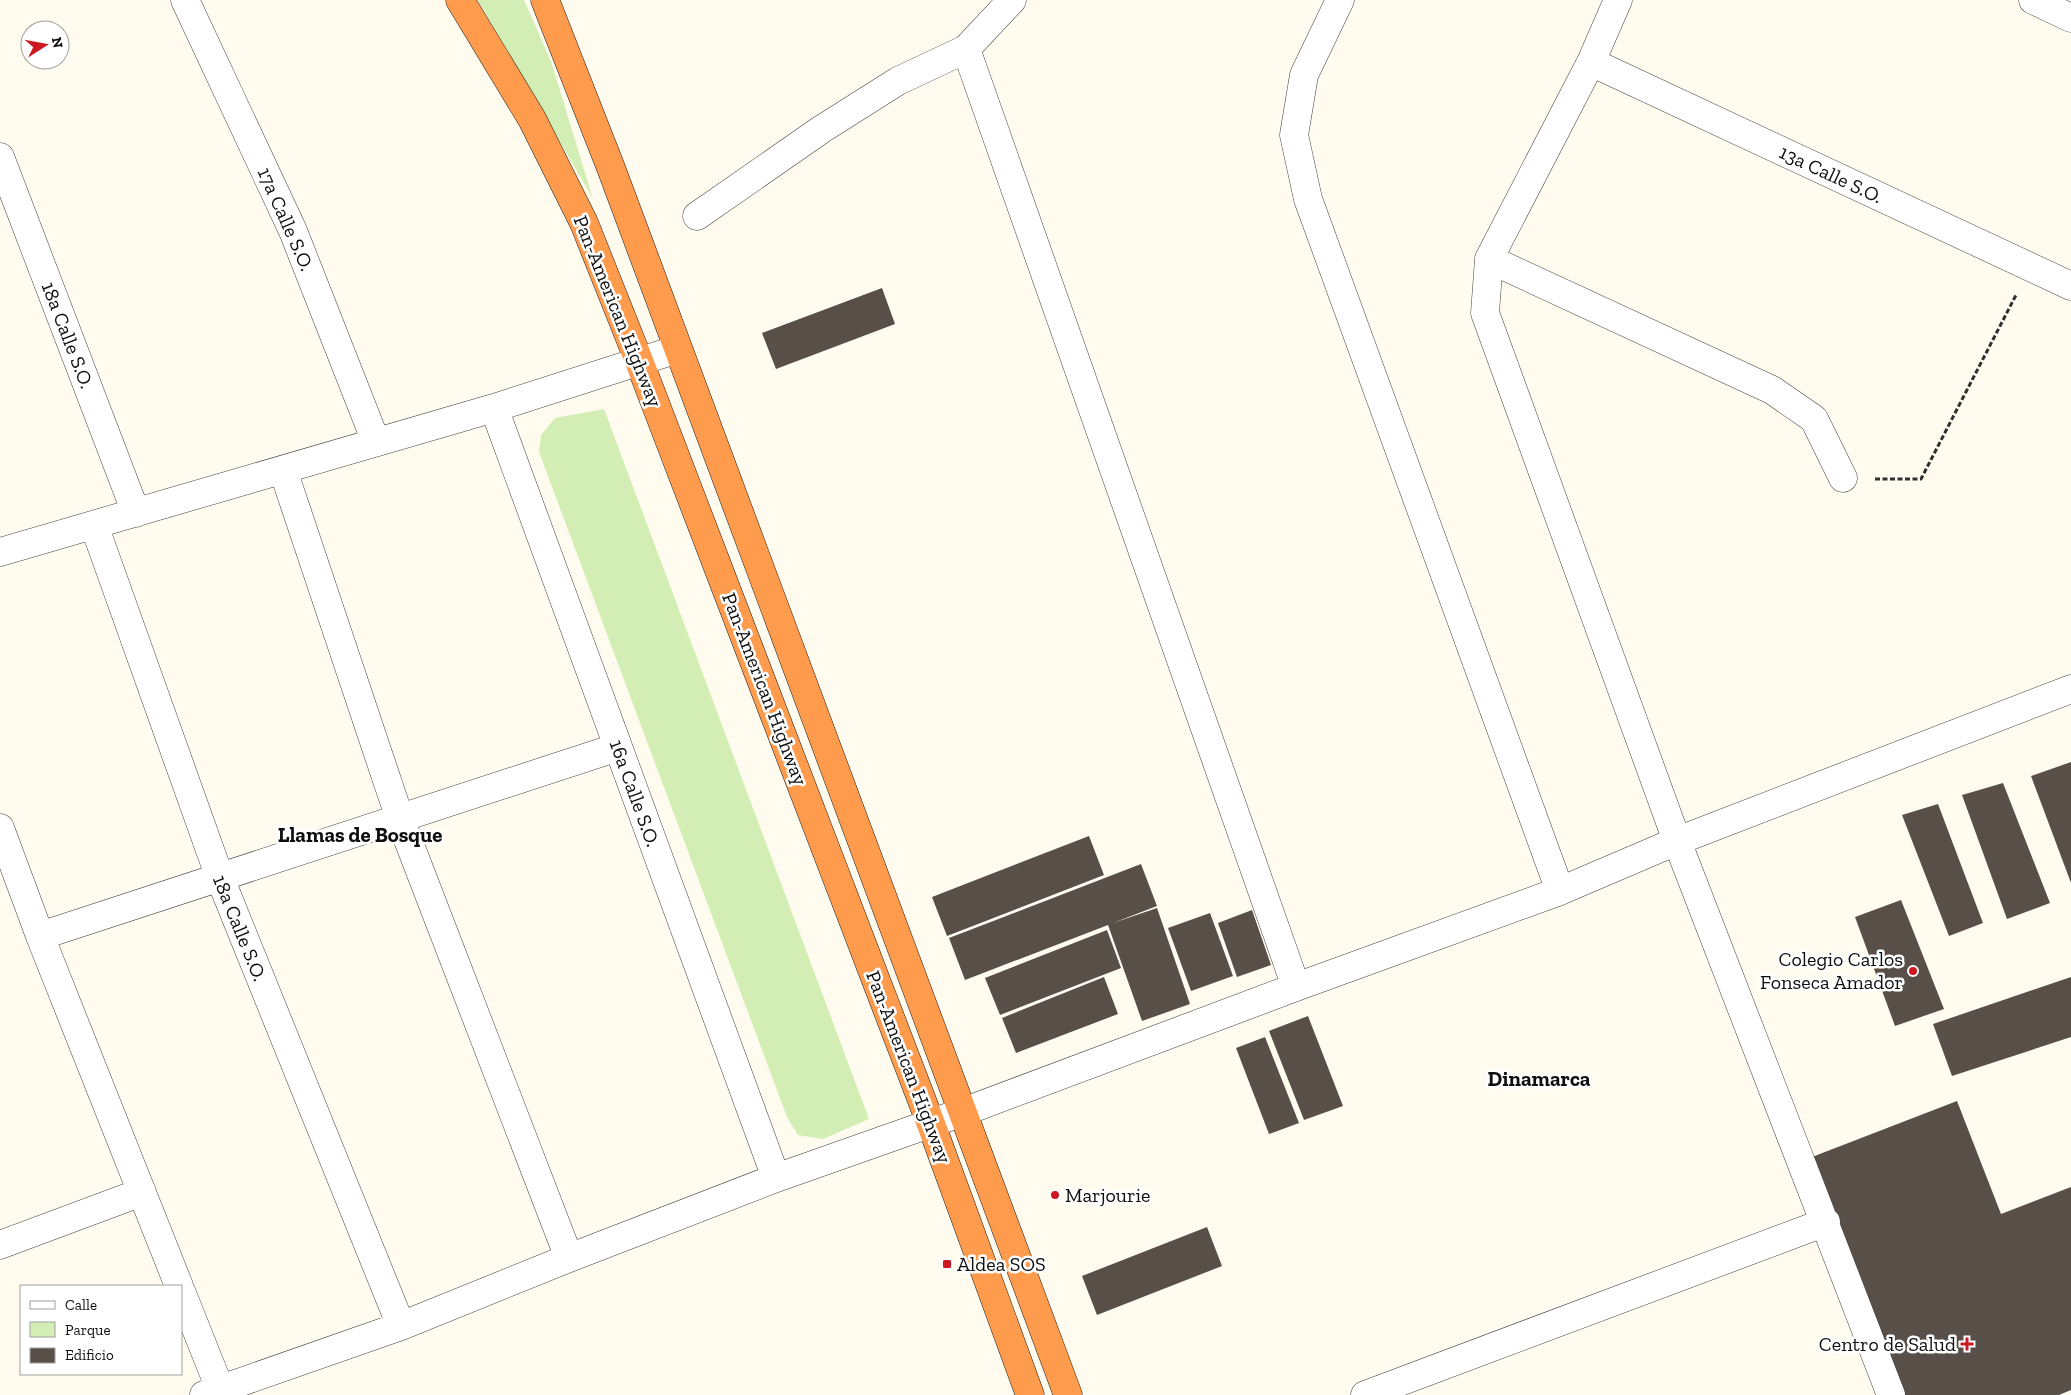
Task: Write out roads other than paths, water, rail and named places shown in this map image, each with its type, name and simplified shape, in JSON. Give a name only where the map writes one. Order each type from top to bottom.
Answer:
[{"type":"highway","name":"Pan-American Highway","points":[[460,0],[537,128],[584,223],[640,361],[931,1124],[1030,1395]]},
{"type":"highway","name":"Pan-American Highway","points":[[545,0],[678,349],[1068,1395]]},
{"type":"street","name":"17a Calle S.O.","points":[[184,0],[293,231],[376,442]]},
{"type":"street","points":[[697,216],[822,129],[890,86],[966,49],[1012,0]]},
{"type":"street","points":[[1340,0],[1304,75],[1294,135],[1308,199],[1560,891]]},
{"type":"street","points":[[1618,0],[1590,62],[1489,259],[1485,313],[1678,841],[1891,1395]]},
{"type":"street","points":[[2033,0],[2071,18]]},
{"type":"street","points":[[966,49],[1296,987]]},
{"type":"street","name":"13a Calle S.O.","points":[[1590,62],[2071,286]]},
{"type":"street","name":"18a Calle S.O.","points":[[0,156],[136,513]]},
{"type":"street","points":[[1489,259],[1772,390],[1814,419],[1843,478]]},
{"type":"street","points":[[0,552],[494,408],[678,349]]},
{"type":"street","name":"16a Calle S.O.","points":[[494,408],[776,1178]]},
{"type":"street","points":[[283,470],[400,819],[569,1258]]},
{"type":"street","name":"18a Calle S.O.","points":[[94,525],[220,878],[401,1326]]},
{"type":"street","points":[[182,1294],[212,1392],[401,1326],[569,1258],[776,1178],[964,1112],[1296,987],[1560,891],[1678,841],[2071,689]]},
{"type":"street","points":[[40,936],[618,747]]},
{"type":"street","points":[[0,828],[40,936],[179,1285]]},
{"type":"street","points":[[0,1246],[142,1192]]},
{"type":"street","points":[[1365,1395],[1826,1222]]},
{"type":"place","name":"Colegio Carlos Fonseca Amador","points":[[1913,971]]},
{"type":"place","name":"Marjourie","points":[[1055,1195]]},
{"type":"place","name":"Aldea SOS","points":[[947,1264]]},
{"type":"place","name":"Centro de Salud","points":[[1967,1344]]},
{"type":"district","name":"Llamas de Bosque","points":[[360,835]]},
{"type":"district","name":"Dinamarca","points":[[1539,1079]]}]
